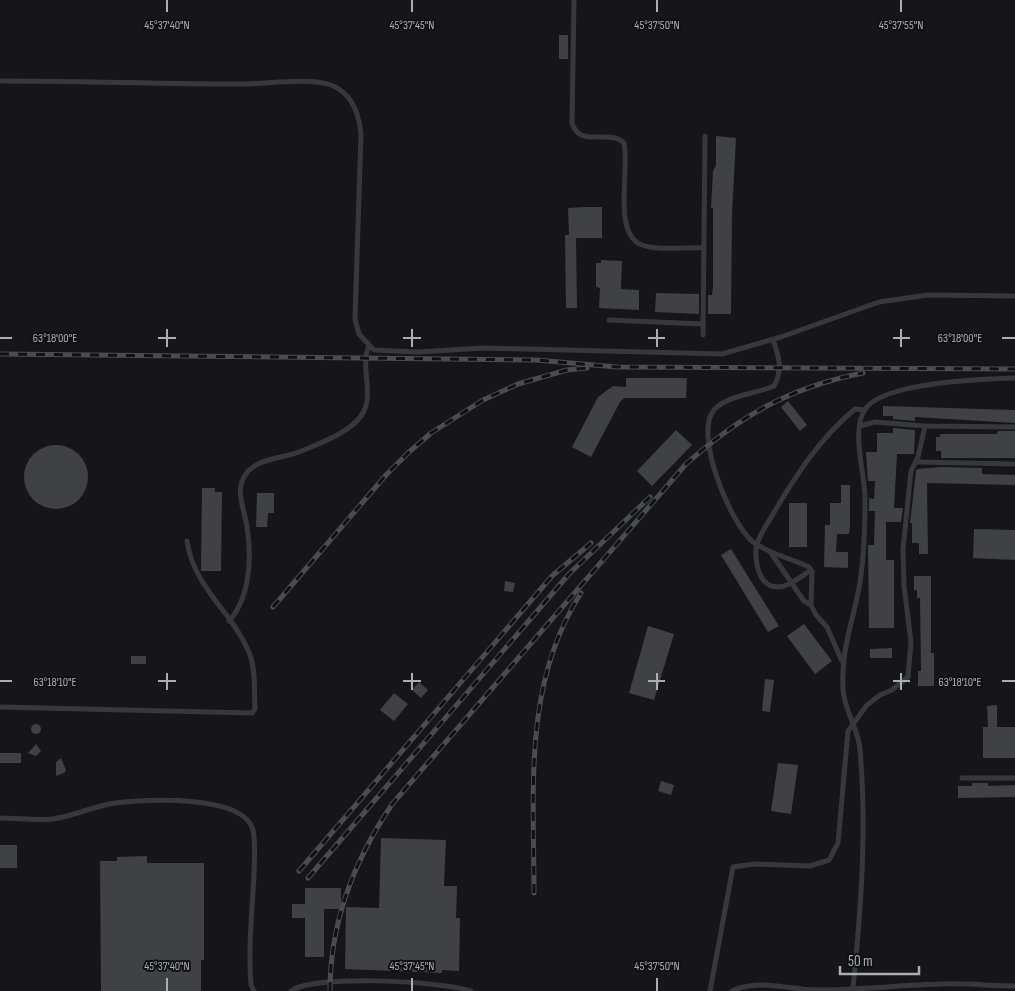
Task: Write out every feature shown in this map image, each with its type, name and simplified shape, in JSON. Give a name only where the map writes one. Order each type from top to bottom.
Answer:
[{"type":"lane","points":[[574,0],[572,123],[578,134],[616,138],[624,143],[627,230],[635,242],[649,247],[704,248]]},
{"type":"lane","points":[[0,81],[178,84],[308,83],[329,85],[347,96],[357,112],[361,134],[354,319],[360,334],[374,350],[386,352],[484,348],[722,354],[773,340],[879,302],[928,295],[1015,296]]},
{"type":"lane","points":[[703,335],[705,136]]},
{"type":"lane","points":[[609,320],[703,324]]},
{"type":"lane","points":[[773,340],[778,353],[780,368],[774,386],[717,406],[708,421],[708,444],[714,468],[740,528],[757,544],[771,552],[794,559],[811,570],[811,605],[816,616],[827,627],[843,662]]},
{"type":"lane","points":[[229,621],[236,614],[247,580],[249,541],[240,490],[243,478],[260,462],[298,452],[349,427],[361,418],[366,409],[364,358],[369,346]]},
{"type":"lane","points":[[853,988],[863,857],[860,747],[858,737],[846,709],[843,691],[843,662],[844,646],[859,586],[863,540],[865,497],[860,451],[860,426],[864,410],[884,394],[905,389],[1015,378]]},
{"type":"lane","points":[[811,570],[784,587],[774,587],[764,580],[758,569],[757,544],[794,478],[830,432],[855,409],[864,410]]},
{"type":"lane","points":[[860,426],[875,422],[925,426],[1015,427]]},
{"type":"lane","points":[[710,991],[733,867],[755,864],[810,866],[829,860],[836,850],[848,731],[867,705],[880,695],[892,690],[908,677],[911,642],[904,586],[904,550],[911,471],[922,446],[925,426]]},
{"type":"lane","points":[[916,462],[1015,464]]},
{"type":"lane","points":[[0,707],[252,713],[255,709],[250,655],[197,574],[189,555],[188,541]]},
{"type":"lane","points":[[771,552],[804,601],[811,605]]},
{"type":"lane","points":[[962,778],[1015,778]]},
{"type":"lane","points":[[0,818],[54,819],[114,803],[155,800],[191,801],[221,807],[243,816],[252,827],[255,849],[250,934],[251,985],[254,991]]},
{"type":"lane","points":[[291,991],[298,985],[330,982],[440,984],[471,991]]},
{"type":"lane","points":[[732,991],[741,986],[764,984],[796,990],[944,984],[1015,986]]},
{"type":"building","points":[[559,35],[568,35],[568,59],[559,59]]},
{"type":"building","points":[[716,136],[736,138],[732,214],[731,314],[708,314],[708,295],[712,295],[713,287],[713,208],[711,208],[713,171],[716,165]]},
{"type":"building","points":[[602,207],[602,238],[576,238],[577,308],[566,308],[565,235],[569,235],[568,208]]},
{"type":"building","points":[[601,260],[622,261],[621,289],[639,290],[639,310],[599,308],[600,288],[596,287],[596,263],[601,263]]},
{"type":"building","points":[[656,293],[699,294],[699,314],[655,312]]},
{"type":"building","points":[[626,378],[687,378],[686,398],[624,398],[620,402],[591,457],[572,447],[598,397],[613,386],[626,387]]},
{"type":"building","points":[[788,401],[807,425],[800,431],[781,407]]},
{"type":"building","points":[[883,406],[1015,410],[1015,423],[915,417],[915,421],[893,419],[893,416],[883,416]]},
{"type":"building","points":[[893,428],[915,430],[914,454],[897,454],[894,508],[903,508],[901,522],[886,522],[886,560],[894,560],[894,628],[869,628],[868,545],[874,545],[875,511],[869,511],[869,498],[874,499],[875,481],[868,481],[866,452],[877,452],[877,433],[893,433]]},
{"type":"building","points":[[676,430],[692,445],[652,486],[637,471]]},
{"type":"building","points":[[998,431],[1015,431],[1015,458],[941,458],[941,451],[936,451],[936,437],[940,437],[940,434],[997,434]]},
{"type":"building","points":[[56,445],[74,451],[82,459],[88,477],[82,495],[74,503],[56,509],[38,503],[30,495],[24,477],[30,459],[38,451]]},
{"type":"building","points":[[941,467],[982,468],[982,474],[1015,475],[1015,485],[927,483],[928,554],[919,554],[919,543],[912,543],[912,523],[910,523],[916,471],[917,469]]},
{"type":"building","points":[[841,485],[850,485],[850,526],[849,534],[837,534],[836,552],[848,552],[848,568],[824,567],[825,525],[830,525],[830,503],[841,503]]},
{"type":"building","points":[[202,488],[215,488],[215,492],[222,492],[221,571],[201,571]]},
{"type":"building","points":[[257,493],[274,493],[274,513],[268,513],[267,527],[256,527]]},
{"type":"building","points":[[789,503],[807,503],[807,547],[789,547]]},
{"type":"building","points":[[974,529],[1015,530],[1015,560],[973,558]]},
{"type":"building","points":[[731,549],[779,626],[768,632],[721,555]]},
{"type":"building","points":[[914,576],[931,576],[931,653],[934,653],[934,686],[918,686],[918,671],[921,671],[920,598],[917,598],[917,590],[914,590]]},
{"type":"building","points":[[505,581],[515,583],[513,592],[504,591]]},
{"type":"building","points":[[804,624],[832,661],[815,674],[787,636]]},
{"type":"building","points":[[648,626],[674,634],[654,700],[629,693]]},
{"type":"building","points":[[892,648],[892,658],[870,658],[870,649]]},
{"type":"building","points":[[131,656],[146,656],[146,664],[131,664]]},
{"type":"building","points":[[765,679],[774,680],[770,712],[762,711]]},
{"type":"building","points":[[419,682],[428,690],[421,698],[412,690]]},
{"type":"building","points":[[394,693],[408,704],[394,721],[380,710]]},
{"type":"building","points":[[997,705],[997,727],[1015,727],[1015,758],[983,758],[983,727],[988,727],[987,706]]},
{"type":"building","points":[[34,724],[38,724],[41,729],[40,733],[34,734],[31,731],[31,727]]},
{"type":"building","points":[[36,744],[41,751],[36,756],[28,753]]},
{"type":"building","points":[[0,753],[21,753],[21,763],[0,763]]},
{"type":"building","points":[[61,758],[66,770],[64,773],[56,776],[56,762]]},
{"type":"building","points":[[778,763],[798,765],[791,814],[771,811]]},
{"type":"building","points":[[661,781],[674,785],[671,795],[658,791]]},
{"type":"building","points":[[972,783],[988,783],[988,786],[1015,785],[1015,797],[958,798],[958,786],[972,786]]},
{"type":"building","points":[[381,838],[446,840],[444,886],[457,886],[456,918],[460,918],[459,971],[442,970],[442,973],[345,969],[346,907],[379,908]]},
{"type":"building","points":[[0,845],[17,845],[17,868],[0,868]]},
{"type":"building","points":[[147,856],[147,863],[204,863],[204,960],[201,960],[201,991],[101,991],[100,861],[117,861],[117,857]]},
{"type":"building","points":[[305,888],[341,888],[341,909],[324,909],[324,957],[305,957],[305,918],[292,918],[292,904],[305,904]]},
{"type":"railway","points":[[0,354],[536,360],[617,367],[1015,369]]},
{"type":"railway","points":[[273,607],[386,475],[431,433],[483,400],[518,384],[567,370],[587,368]]},
{"type":"railway","points":[[330,991],[334,941],[347,892],[367,847],[393,803],[686,464],[727,431],[768,405],[813,386],[863,373]]},
{"type":"railway","points":[[308,878],[569,574],[650,497]]},
{"type":"railway","points":[[299,871],[552,576],[591,543]]},
{"type":"railway","points":[[534,893],[534,777],[536,738],[541,700],[549,663],[562,628],[581,593]]}]
